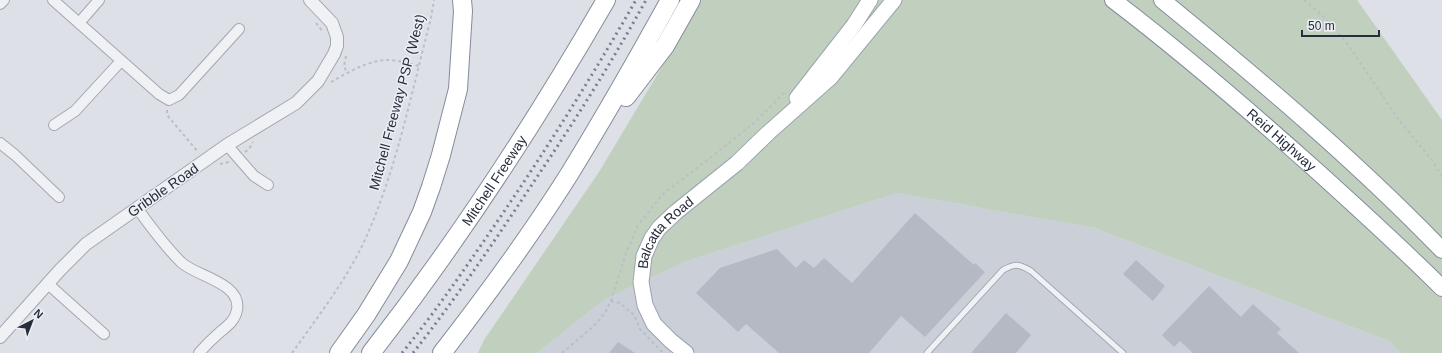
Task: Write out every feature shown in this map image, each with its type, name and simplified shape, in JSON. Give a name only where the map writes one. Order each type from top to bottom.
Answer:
[{"type":"highway","points":[[339,353],[366,315],[399,261],[422,212],[431,187],[441,155],[458,88],[463,11],[462,0]]},
{"type":"highway","name":"Mitchell Freeway","points":[[371,353],[443,256],[494,180],[541,109],[606,0]]},
{"type":"highway","points":[[442,353],[476,310],[524,242],[569,174],[624,82],[670,0]]},
{"type":"highway","points":[[569,174],[665,46],[691,0]]},
{"type":"highway","name":"Reid Highway","points":[[1113,0],[1177,50],[1267,126],[1403,249],[1442,288]]},
{"type":"highway","points":[[1162,0],[1259,80],[1367,176],[1442,250]]},
{"type":"main road","name":"Balcatta Road","points":[[768,133],[820,70],[854,25],[870,0]]},
{"type":"main road","name":"Balcatta Road","points":[[686,353],[654,324],[645,305],[641,282],[644,256],[652,238],[659,228],[676,212],[737,163],[768,133],[830,78],[894,0]]},
{"type":"street","points":[[0,4],[4,0]]},
{"type":"street","points":[[53,0],[159,94],[169,100],[179,95],[239,29]]},
{"type":"street","points":[[79,23],[99,0]]},
{"type":"street","name":"Gribble Road","points":[[0,337],[86,244],[227,145],[296,103],[318,81],[334,54],[337,43],[335,28],[332,23],[310,0]]},
{"type":"street","points":[[54,125],[75,111],[121,61]]},
{"type":"street","points":[[0,143],[15,154],[59,197]]},
{"type":"street","points":[[227,145],[254,176],[268,185]]},
{"type":"street","points":[[138,208],[159,237],[182,264],[190,270],[220,283],[233,294],[237,302],[237,309],[232,322],[199,353]]},
{"type":"street","points":[[48,284],[104,334]]},
{"type":"lane","points":[[927,353],[1003,270],[1012,265],[1021,265],[1031,270],[1123,353]]},
{"type":"path","name":"Mitchell Freeway PSP (West)","points":[[292,353],[338,288],[366,235],[393,164],[431,18],[434,0]]},
{"type":"path","points":[[1304,0],[1324,17],[1347,43],[1398,119],[1432,160],[1442,176]]},
{"type":"path","points":[[318,81],[325,86],[357,69],[382,61],[398,61],[419,66]]},
{"type":"path","points":[[169,100],[167,115],[205,160]]},
{"type":"path","points":[[610,301],[620,303],[634,315]]},
{"type":"shaded area","points":[[897,193],[1095,228],[1389,341],[1401,353],[537,353],[605,299],[687,261]]},
{"type":"green space","points":[[702,0],[1357,0],[1442,120],[1442,353],[1401,353],[1389,341],[1095,228],[897,193],[687,261],[605,299],[537,353],[478,353],[484,340],[599,172]]},
{"type":"building","points":[[915,213],[974,265],[975,263],[985,272],[925,337],[901,316],[869,353],[779,353],[746,324],[738,332],[696,293],[720,268],[777,249],[796,268],[804,260],[814,268],[824,258],[852,283]]},
{"type":"building","points":[[1136,260],[1165,286],[1153,301],[1123,274]]},
{"type":"building","points":[[1209,286],[1241,317],[1253,304],[1281,329],[1277,333],[1299,353],[1193,353],[1180,341],[1174,347],[1162,335]]},
{"type":"building","points":[[1006,313],[1031,335],[1016,353],[971,353]]},
{"type":"building","points":[[618,342],[635,353],[609,353]]},
{"type":"railway","points":[[402,353],[455,282],[525,180],[582,91],[636,0]]},
{"type":"railway","points":[[413,353],[476,268],[550,158],[606,69],[646,0]]}]
